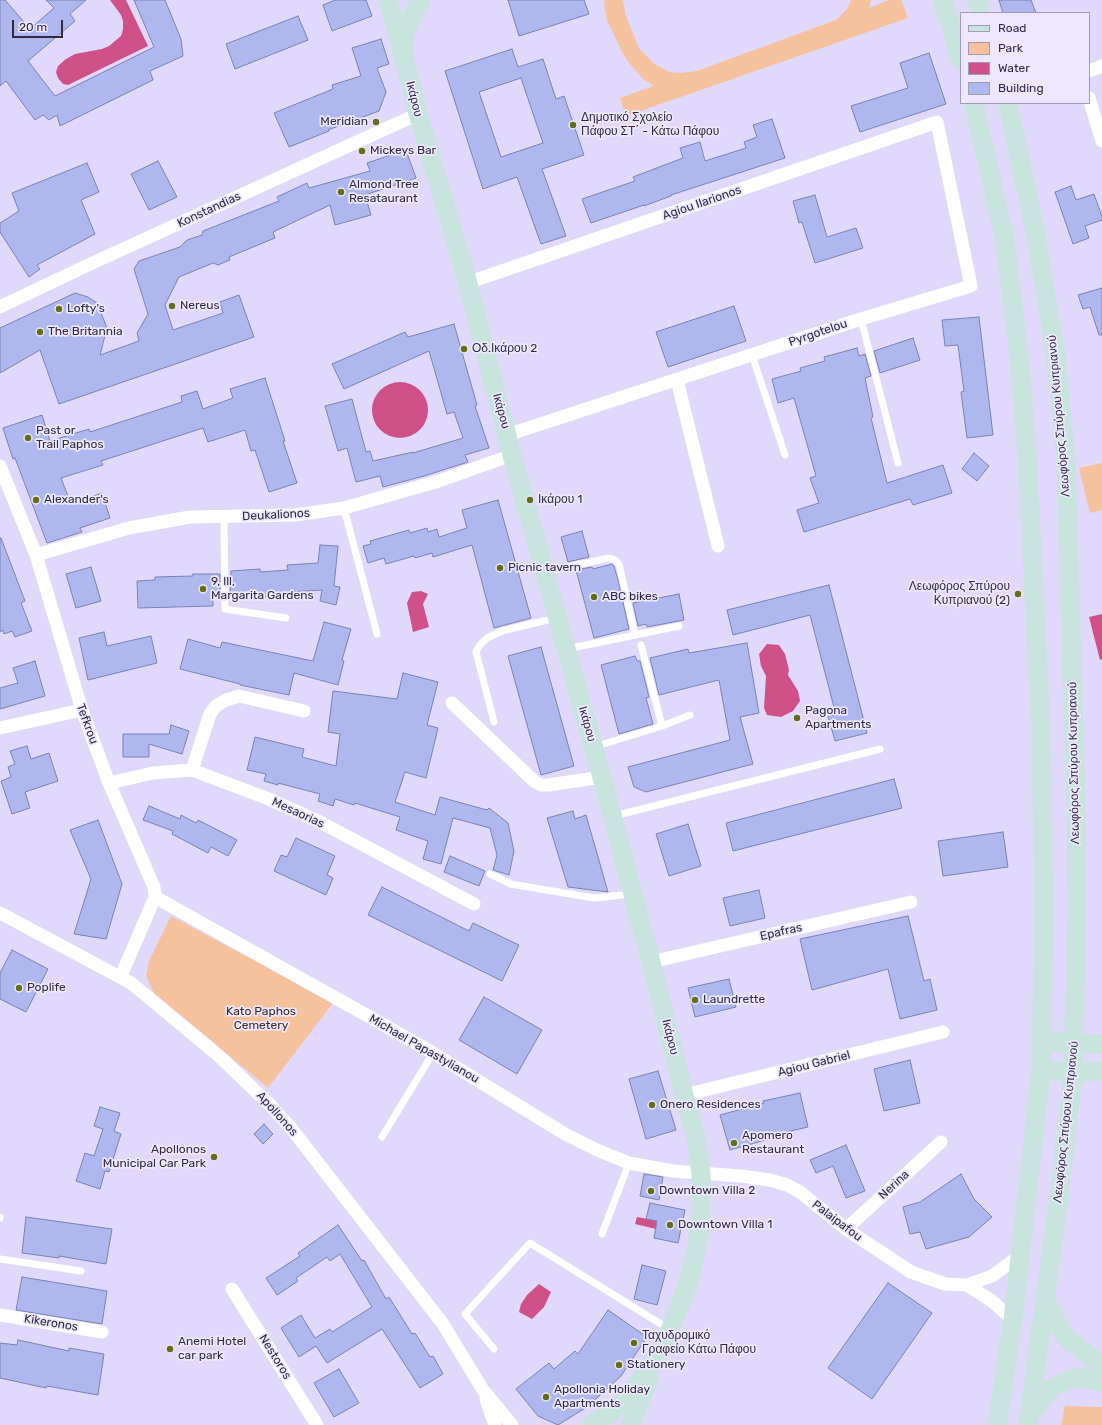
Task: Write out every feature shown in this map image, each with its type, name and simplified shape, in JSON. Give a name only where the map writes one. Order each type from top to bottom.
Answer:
[{"type":"main road","name":"Ικάρου","points":[[388,0],[418,114],[467,283],[512,455],[602,777],[651,962],[684,1095],[696,1136],[701,1174],[701,1224],[691,1274],[671,1330],[658,1355],[623,1401],[602,1420],[592,1425]]},
{"type":"main road","points":[[404,57],[405,34],[421,0]]},
{"type":"main road","points":[[943,0],[960,57]]},
{"type":"main road","points":[[977,0],[981,12]]},
{"type":"main road","points":[[974,104],[1005,240],[1021,372],[1029,485],[1041,728],[1044,917],[1041,1070],[1013,1320],[997,1425]]},
{"type":"main road","name":"Λεωφόρος Σπύρου Κυπριανού","points":[[1008,104],[1036,234],[1055,351],[1066,463],[1076,798],[1077,912],[1075,1044],[1073,1073],[1060,1190],[1029,1420]]},
{"type":"main road","points":[[1042,1041],[1075,1044],[1102,1044]]},
{"type":"main road","points":[[1041,1070],[1073,1073],[1102,1071]]},
{"type":"main road","points":[[1045,1299],[1066,1337],[1080,1350],[1102,1365]]},
{"type":"main road","points":[[630,1425],[658,1355]]},
{"type":"main road","points":[[1029,1420],[1049,1390],[1061,1382],[1078,1377],[1102,1382]]},
{"type":"street","points":[[1090,71],[1102,66]]},
{"type":"street","points":[[1090,101],[1102,141]]},
{"type":"street","name":"Konstandias","points":[[0,307],[93,262],[418,114]]},
{"type":"street","name":"Agiou Ilarionos","points":[[467,283],[937,122]]},
{"type":"street","name":"Pyrgotelou","points":[[507,435],[861,318],[971,286],[937,122]]},
{"type":"street","points":[[677,380],[718,546]]},
{"type":"street","name":"Deukalionos","points":[[36,556],[129,528],[190,518],[294,515],[344,508],[439,481],[512,455]]},
{"type":"street","name":"Tefkrou","points":[[0,466],[36,556],[82,710],[109,783],[150,876],[154,887],[155,897]]},
{"type":"street","points":[[192,770],[210,714],[216,706],[226,700],[239,696],[304,711]]},
{"type":"street","points":[[452,703],[529,777],[541,785],[602,777]]},
{"type":"street","points":[[0,728],[82,710]]},
{"type":"street","name":"Mesaorias","points":[[109,783],[153,773],[192,770],[269,799],[322,823],[474,904]]},
{"type":"street","points":[[121,976],[155,897]]},
{"type":"street","name":"Michael Papastylianou","points":[[155,897],[433,1053],[565,1134],[597,1150],[629,1163],[673,1171],[701,1174]]},
{"type":"street","name":"Epafras","points":[[651,962],[911,902]]},
{"type":"street","name":"Apollonos","points":[[0,913],[131,982],[219,1056],[253,1088],[286,1122],[443,1324],[483,1390],[512,1425]]},
{"type":"street","name":"Agiou Gabriel","points":[[684,1095],[943,1032]]},
{"type":"street","name":"Nerina","points":[[846,1229],[941,1142]]},
{"type":"street","name":"Palaipafou","points":[[701,1174],[741,1176],[770,1180],[787,1185],[800,1192],[846,1229],[910,1272],[945,1284],[967,1285]]},
{"type":"street","points":[[967,1285],[992,1276],[1021,1255]]},
{"type":"street","points":[[967,1285],[992,1301],[1013,1320]]},
{"type":"street","name":"Nestoros","points":[[232,1289],[317,1425]]},
{"type":"street","name":"Kikeronos","points":[[0,1315],[102,1332]]},
{"type":"street","name":"Apollonos","points":[[483,1390],[495,1425]]},
{"type":"lane","points":[[861,318],[898,463]]},
{"type":"lane","points":[[752,355],[786,455]]},
{"type":"lane","points":[[344,508],[377,634]]},
{"type":"lane","points":[[224,518],[225,609],[286,618]]},
{"type":"lane","points":[[545,572],[609,558],[615,560],[619,564],[635,635]]},
{"type":"lane","points":[[494,722],[476,652],[480,645],[487,638],[502,631],[558,618]]},
{"type":"lane","points":[[566,649],[679,626]]},
{"type":"lane","points":[[641,645],[662,726]]},
{"type":"lane","points":[[594,748],[662,726],[690,715]]},
{"type":"lane","points":[[612,816],[880,749]]},
{"type":"lane","points":[[490,874],[510,884],[594,898],[632,894]]},
{"type":"lane","points":[[382,1137],[433,1053]]},
{"type":"lane","points":[[602,1234],[629,1163]]},
{"type":"lane","points":[[494,1349],[465,1314],[530,1243],[671,1330]]},
{"type":"lane","points":[[0,1259],[82,1271]]},
{"type":"green space","points":[[605,0],[623,0],[626,16],[639,48],[653,63],[669,72],[681,73],[697,71],[836,20],[847,9],[851,0],[871,0],[869,8],[889,0],[901,0],[908,18],[626,116],[620,98],[654,86],[644,80],[629,63],[622,52],[607,20],[604,5]]},
{"type":"green space","points":[[1102,463],[1102,510],[1090,513],[1079,468]]},
{"type":"green space","name":"Kato Paphos Cemetery","points":[[171,916],[333,1003],[268,1088],[154,993],[146,976],[149,961]]},
{"type":"green space","points":[[1065,1406],[1102,1407],[1102,1425],[1061,1425]]},
{"type":"water","points":[[110,0],[126,0],[148,46],[68,85],[63,84],[58,78],[56,72],[58,66],[66,59],[75,54],[102,49],[109,46],[121,36],[123,21],[121,15]]},
{"type":"water","points":[[400,382],[411,384],[420,390],[426,399],[428,410],[426,421],[420,430],[411,436],[400,438],[389,436],[380,430],[374,421],[372,410],[374,399],[380,390],[389,384]]},
{"type":"water","points":[[421,591],[428,594],[423,604],[429,627],[413,632],[407,603],[412,592]]},
{"type":"water","points":[[1102,614],[1102,659],[1100,660],[1089,617]]},
{"type":"water","points":[[767,644],[779,645],[785,654],[789,670],[788,675],[798,691],[800,701],[793,711],[781,717],[767,715],[764,708],[766,676],[761,666],[759,654]]},
{"type":"water","points":[[637,1217],[658,1221],[656,1229],[635,1224]]},
{"type":"water","points":[[539,1284],[551,1292],[544,1307],[532,1319],[519,1312],[521,1304],[527,1295]]},
{"type":"building","points":[[0,0],[5,0],[30,29],[54,8],[46,0],[86,0],[70,14],[75,21],[28,61],[55,96],[154,47],[134,0],[165,0],[181,39],[183,56],[150,71],[153,80],[60,126],[57,115],[49,120],[43,115],[35,120],[6,81],[0,86]]},
{"type":"building","points":[[335,0],[366,0],[372,16],[332,31],[323,5]]},
{"type":"building","points":[[508,0],[584,0],[589,14],[519,36]]},
{"type":"building","points":[[999,0],[1031,0],[1036,12],[1003,12]]},
{"type":"building","points":[[298,16],[308,40],[235,69],[226,44]]},
{"type":"building","points":[[381,39],[389,64],[377,68],[386,92],[379,111],[328,130],[329,131],[289,147],[274,113],[333,89],[332,85],[361,76],[352,48]]},
{"type":"building","points":[[512,49],[518,67],[543,59],[556,99],[564,96],[584,155],[542,169],[566,236],[541,244],[517,177],[483,189],[445,71]],"holes":[[[521,78],[543,143],[501,157],[479,92]]]},
{"type":"building","points":[[929,53],[946,104],[860,132],[851,106],[908,88],[900,63]]},
{"type":"building","points":[[772,119],[785,158],[591,223],[582,199],[635,181],[633,177],[683,158],[680,148],[700,142],[705,161],[746,148],[744,142],[757,137],[753,125]]},
{"type":"building","points":[[406,150],[416,178],[365,195],[371,215],[335,225],[330,205],[273,232],[275,238],[229,257],[230,260],[218,265],[213,263],[179,277],[165,305],[173,330],[223,313],[220,302],[239,295],[254,337],[59,404],[40,350],[0,373],[0,328],[75,293],[88,297],[97,303],[107,328],[100,355],[139,341],[137,333],[148,314],[134,269],[139,261],[180,247],[187,240],[202,235],[203,231],[279,201],[277,197],[307,183],[309,188],[370,171],[367,163]]},
{"type":"building","points":[[158,161],[177,197],[149,210],[131,174]]},
{"type":"building","points":[[87,163],[99,192],[81,200],[95,234],[37,265],[40,269],[29,277],[0,232],[0,223],[19,211],[12,193]]},
{"type":"building","points":[[1071,186],[1076,200],[1094,194],[1102,217],[1102,220],[1085,226],[1089,238],[1073,244],[1055,192]]},
{"type":"building","points":[[815,195],[827,237],[856,228],[863,248],[815,263],[802,222],[799,223],[793,201]]},
{"type":"building","points":[[1102,288],[1102,335],[1099,335],[1090,307],[1083,309],[1078,295]]},
{"type":"building","points":[[734,306],[746,341],[668,367],[656,332]]},
{"type":"building","points":[[979,317],[993,435],[967,438],[961,392],[964,391],[958,345],[945,346],[942,320]]},
{"type":"building","points":[[454,324],[477,405],[475,406],[489,448],[465,455],[468,462],[383,487],[380,476],[356,482],[347,448],[338,451],[325,406],[352,399],[366,452],[370,451],[373,461],[413,453],[463,438],[454,412],[447,414],[429,351],[344,389],[332,364],[405,332],[408,337]]},
{"type":"building","points":[[913,338],[920,360],[880,373],[874,351]]},
{"type":"building","points":[[857,348],[859,356],[865,354],[871,376],[865,378],[873,417],[871,418],[887,483],[943,465],[952,493],[913,505],[910,499],[804,532],[797,510],[819,503],[810,478],[816,476],[794,398],[778,403],[772,379],[801,371],[800,368],[825,361],[824,357]]},
{"type":"building","points":[[265,378],[297,483],[269,492],[255,450],[251,451],[245,430],[208,442],[203,428],[101,461],[103,465],[61,478],[71,504],[102,493],[110,518],[80,528],[82,532],[47,543],[15,458],[13,459],[3,428],[42,415],[50,441],[89,429],[90,432],[182,402],[181,396],[197,391],[203,409],[233,398],[230,389]]},
{"type":"building","points":[[974,453],[989,466],[977,481],[962,469]]},
{"type":"building","points":[[498,500],[531,618],[494,628],[472,545],[433,557],[432,553],[415,558],[414,556],[386,564],[384,558],[368,563],[363,546],[371,544],[370,541],[409,530],[410,533],[427,528],[428,532],[437,529],[439,537],[467,528],[462,510]]},
{"type":"building","points":[[582,531],[589,557],[568,562],[561,537]]},
{"type":"building","points":[[0,538],[25,601],[21,603],[32,631],[15,637],[12,631],[4,634],[3,630],[0,632]]},
{"type":"building","points":[[320,545],[338,546],[334,586],[340,587],[336,605],[320,601],[322,590],[289,592],[289,596],[230,596],[231,571],[260,569],[260,572],[288,570],[287,565],[318,563]]},
{"type":"building","points":[[612,564],[618,580],[629,629],[594,638],[576,570],[592,567],[593,569]]},
{"type":"building","points":[[91,567],[101,601],[76,608],[66,574]]},
{"type":"building","points":[[193,574],[220,574],[220,596],[213,597],[213,606],[138,608],[137,581],[155,580],[155,577],[193,576]]},
{"type":"building","points":[[829,585],[867,733],[835,741],[828,716],[836,715],[810,615],[733,635],[727,610]]},
{"type":"building","points":[[679,594],[684,620],[647,627],[646,624],[638,626],[633,603]]},
{"type":"building","points":[[324,622],[351,629],[342,660],[344,661],[338,685],[294,673],[289,695],[240,685],[180,669],[188,639],[220,648],[222,642],[313,661]]},
{"type":"building","points":[[104,632],[107,646],[151,636],[157,663],[88,680],[79,638]]},
{"type":"building","points":[[747,643],[759,713],[740,717],[753,764],[646,792],[634,787],[628,767],[730,740],[719,680],[659,695],[650,658],[688,649],[689,653]]},
{"type":"building","points":[[541,647],[574,766],[541,775],[508,656]]},
{"type":"building","points":[[635,656],[637,661],[640,661],[649,697],[646,698],[653,724],[619,734],[601,665]]},
{"type":"building","points":[[35,661],[45,696],[0,709],[0,688],[18,683],[13,668]]},
{"type":"building","points":[[403,673],[438,682],[427,725],[438,728],[426,778],[405,772],[395,802],[435,815],[440,797],[487,810],[489,808],[508,823],[514,851],[509,875],[493,870],[497,855],[490,828],[453,818],[441,864],[423,859],[428,841],[396,830],[400,817],[355,803],[354,805],[335,799],[333,806],[318,801],[320,794],[278,783],[278,785],[264,781],[266,774],[247,770],[255,737],[304,749],[302,757],[336,766],[340,734],[328,732],[333,691],[397,699]]},
{"type":"building","points":[[171,725],[189,731],[182,754],[149,744],[149,757],[123,757],[123,734],[169,734]]},
{"type":"building","points":[[27,746],[31,759],[49,753],[58,781],[25,792],[30,808],[12,814],[1,781],[11,777],[8,767],[15,764],[10,751]]},
{"type":"building","points":[[894,779],[902,808],[733,851],[726,823]]},
{"type":"building","points":[[149,806],[180,819],[181,815],[196,823],[198,820],[237,840],[228,856],[211,847],[208,853],[172,834],[173,831],[143,820]]},
{"type":"building","points":[[573,811],[575,819],[586,815],[608,892],[568,887],[547,818]]},
{"type":"building","points":[[98,820],[122,884],[106,939],[74,934],[91,879],[70,830]]},
{"type":"building","points":[[688,824],[701,866],[669,876],[656,834]]},
{"type":"building","points":[[1003,832],[1008,867],[943,876],[938,841]]},
{"type":"building","points":[[296,838],[335,856],[327,875],[333,878],[326,895],[274,871],[281,855],[287,857]]},
{"type":"building","points":[[450,856],[485,871],[479,886],[444,872]]},
{"type":"building","points":[[382,887],[469,931],[473,923],[519,945],[502,981],[368,915]]},
{"type":"building","points":[[759,890],[765,918],[730,926],[723,898]]},
{"type":"building","points":[[908,916],[924,981],[930,979],[937,1010],[900,1019],[888,969],[812,990],[800,939]]},
{"type":"building","name":"Poplife","points":[[12,950],[48,969],[26,1012],[0,999],[0,973]]},
{"type":"building","points":[[729,979],[736,1007],[695,1017],[688,988]]},
{"type":"building","points":[[484,997],[542,1030],[517,1074],[459,1040]]},
{"type":"building","points":[[910,1060],[920,1103],[884,1111],[874,1069]]},
{"type":"building","name":"Onero Residences","points":[[658,1071],[676,1130],[646,1139],[629,1079]]},
{"type":"building","points":[[800,1093],[808,1127],[764,1137],[765,1140],[730,1150],[720,1115],[764,1103],[763,1101]]},
{"type":"building","points":[[100,1107],[120,1113],[114,1131],[121,1134],[109,1172],[105,1171],[100,1189],[76,1181],[85,1153],[94,1156],[103,1129],[94,1126]]},
{"type":"building","points":[[264,1124],[273,1134],[263,1144],[254,1134]]},
{"type":"building","points":[[846,1145],[865,1191],[846,1198],[833,1166],[816,1173],[810,1160]]},
{"type":"building","name":"Downtown Villa 2","points":[[644,1174],[663,1177],[659,1200],[640,1196]]},
{"type":"building","points":[[961,1174],[974,1199],[992,1217],[969,1237],[926,1249],[920,1232],[910,1234],[903,1207],[920,1202]]},
{"type":"building","name":"Downtown Villa 1","points":[[650,1203],[685,1210],[678,1243],[654,1238],[657,1221],[646,1219]]},
{"type":"building","points":[[26,1217],[112,1229],[106,1264],[59,1256],[59,1258],[22,1253]]},
{"type":"building","points":[[338,1225],[362,1261],[364,1260],[386,1299],[389,1297],[412,1334],[415,1333],[430,1357],[433,1356],[443,1374],[420,1388],[382,1329],[327,1363],[316,1346],[299,1357],[281,1328],[301,1315],[315,1338],[330,1329],[332,1332],[372,1307],[340,1254],[330,1261],[327,1257],[296,1278],[298,1281],[277,1295],[266,1278],[300,1256],[298,1253]]},
{"type":"building","points":[[642,1265],[666,1271],[657,1305],[634,1299]]},
{"type":"building","points":[[22,1277],[107,1291],[102,1324],[16,1310]]},
{"type":"building","points":[[888,1283],[932,1313],[872,1399],[828,1368]]},
{"type":"building","points":[[608,1310],[647,1337],[621,1376],[587,1407],[558,1425],[538,1416],[516,1389],[549,1363],[554,1369],[575,1351],[578,1354]]},
{"type":"building","points":[[18,1340],[69,1351],[69,1348],[104,1354],[98,1395],[47,1386],[46,1388],[0,1378],[0,1343],[17,1345]]},
{"type":"building","points":[[339,1369],[359,1403],[334,1417],[314,1383]]},
{"type":"place","name":"Meridian","points":[[376,122]]},
{"type":"place","name":"Δημοτικό Σχολείο Πάφου ΣΤ΄ - Κάτω Πάφου","points":[[573,125]]},
{"type":"place","name":"Mickeys Bar","points":[[362,151]]},
{"type":"place","name":"Almond Tree Resataurant","points":[[341,192]]},
{"type":"place","name":"Nereus","points":[[172,306]]},
{"type":"place","name":"Lofty's","points":[[59,309]]},
{"type":"place","name":"The Britannia","points":[[40,332]]},
{"type":"place","name":"Οδ.Ικάρου 2","points":[[464,349]]},
{"type":"place","name":"Past or Trail Paphos","points":[[28,438]]},
{"type":"place","name":"Alexander's","points":[[36,500]]},
{"type":"place","name":"Ικάρου 1","points":[[530,500]]},
{"type":"place","name":"Picnic tavern","points":[[500,568]]},
{"type":"place","name":"9, lll, Margarita Gardens","points":[[203,589]]},
{"type":"place","name":"Λεωφόρος Σπύρου Κυπριανού (2)","points":[[1018,594]]},
{"type":"place","name":"ABC bikes","points":[[594,597]]},
{"type":"place","name":"Pagona Apartments","points":[[797,718]]},
{"type":"place","name":"Poplife","points":[[19,988]]},
{"type":"place","name":"Laundrette","points":[[695,1000]]},
{"type":"place","name":"Onero Residences","points":[[652,1105]]},
{"type":"place","name":"Apomero Restaurant","points":[[734,1143]]},
{"type":"place","name":"Apollonos Municipal Car Park","points":[[214,1157]]},
{"type":"place","name":"Downtown Villa 2","points":[[651,1191]]},
{"type":"place","name":"Downtown Villa 1","points":[[670,1225]]},
{"type":"place","name":"Ταχυδρομικό Γραφείο Κάτω Πάφου","points":[[634,1343]]},
{"type":"place","name":"Anemi Hotel car park","points":[[170,1349]]},
{"type":"place","name":"Stationery","points":[[619,1365]]},
{"type":"place","name":"Apollonia Holiday Apartments","points":[[546,1397]]}]
